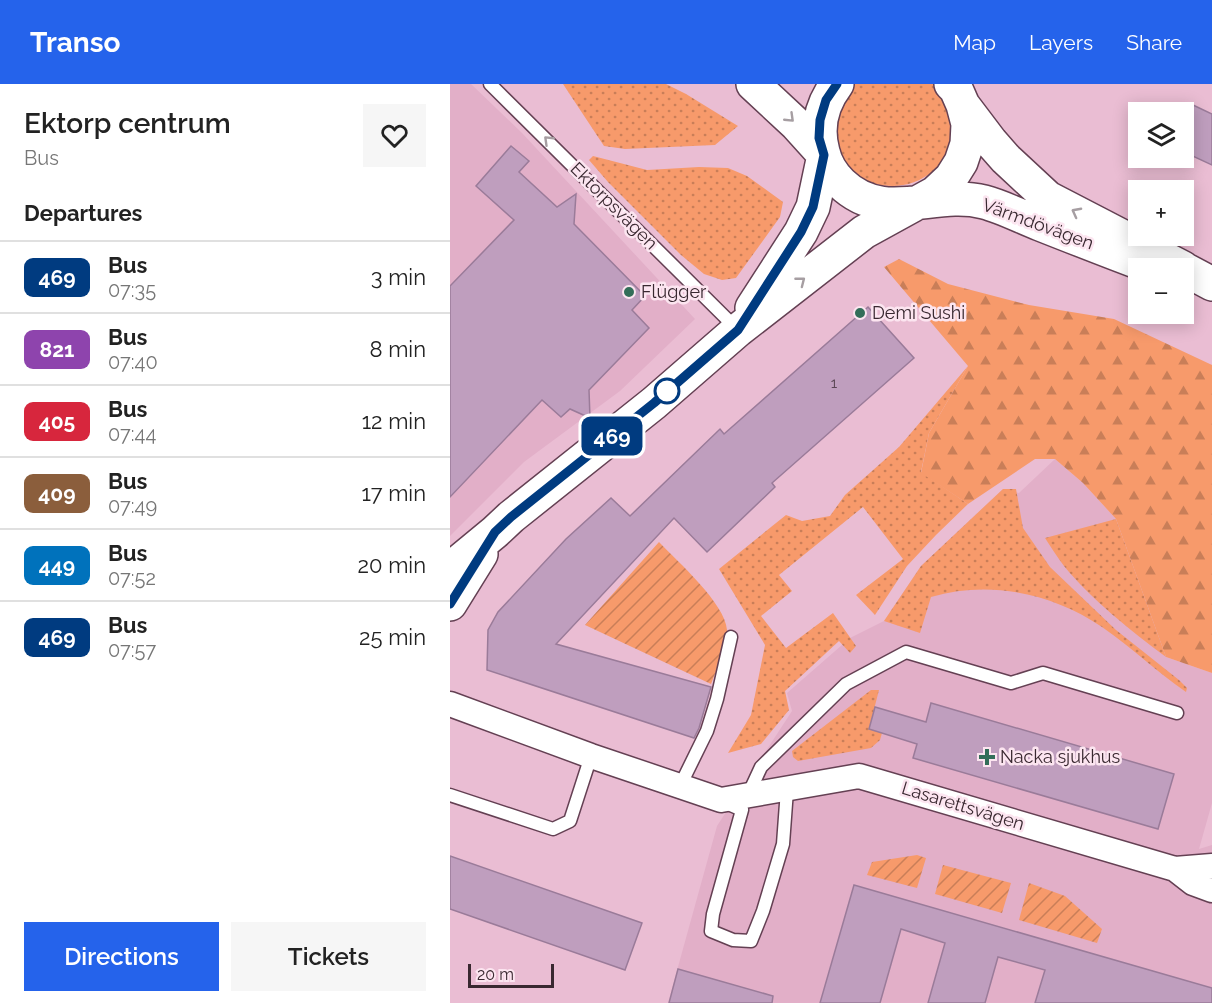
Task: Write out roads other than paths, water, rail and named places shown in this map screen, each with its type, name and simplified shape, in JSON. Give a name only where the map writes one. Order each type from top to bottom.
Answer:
[{"type":"main road","name":"Värmdövägen","points":[[753,84],[796,124],[824,155]]},
{"type":"main road","name":"Värmdövägen","points":[[837,84],[826,100],[820,120],[819,138],[832,173],[848,189],[863,199],[900,206],[953,199],[984,202],[1128,258]]},
{"type":"main road","name":"Värmdövägen","points":[[918,202],[935,193],[951,178],[961,162],[967,144],[968,124],[956,91]]},
{"type":"main road","name":"Värmdövägen","points":[[956,91],[1006,159],[1048,198],[1162,258]]},
{"type":"main road","points":[[738,330],[805,224],[813,207],[824,155]]},
{"type":"main road","points":[[450,569],[511,517],[654,403],[738,330],[864,232],[918,202]]},
{"type":"main road","name":"Värmdövägen","points":[[1194,275],[1212,284]]},
{"type":"main road","points":[[1194,284],[1212,291]]},
{"type":"main road","points":[[450,604],[495,532]]},
{"type":"street","name":"Lasarettsvägen","points":[[450,704],[591,756],[721,800],[859,776],[1175,869],[1212,866]]},
{"type":"street","name":"Lasarettsvägen","points":[[1175,869],[1193,883],[1212,890]]},
{"type":"lane","name":"Ektorpsvägen","points":[[490,84],[738,330]]},
{"type":"lane","points":[[680,786],[707,731],[731,637]]},
{"type":"lane","points":[[748,795],[761,767],[846,684],[906,652],[1011,683],[1043,673],[1177,713]]},
{"type":"lane","points":[[450,795],[553,829],[570,821],[591,756]]},
{"type":"lane","points":[[721,800],[742,810],[712,914],[711,931],[734,940],[751,941],[763,911],[783,844],[787,790]]},
{"type":"place","name":"Flügger","points":[[629,292]]},
{"type":"place","name":"Demi Sushi","points":[[860,313]]},
{"type":"place","name":"Nacka sjukhus","points":[[987,757]]}]
